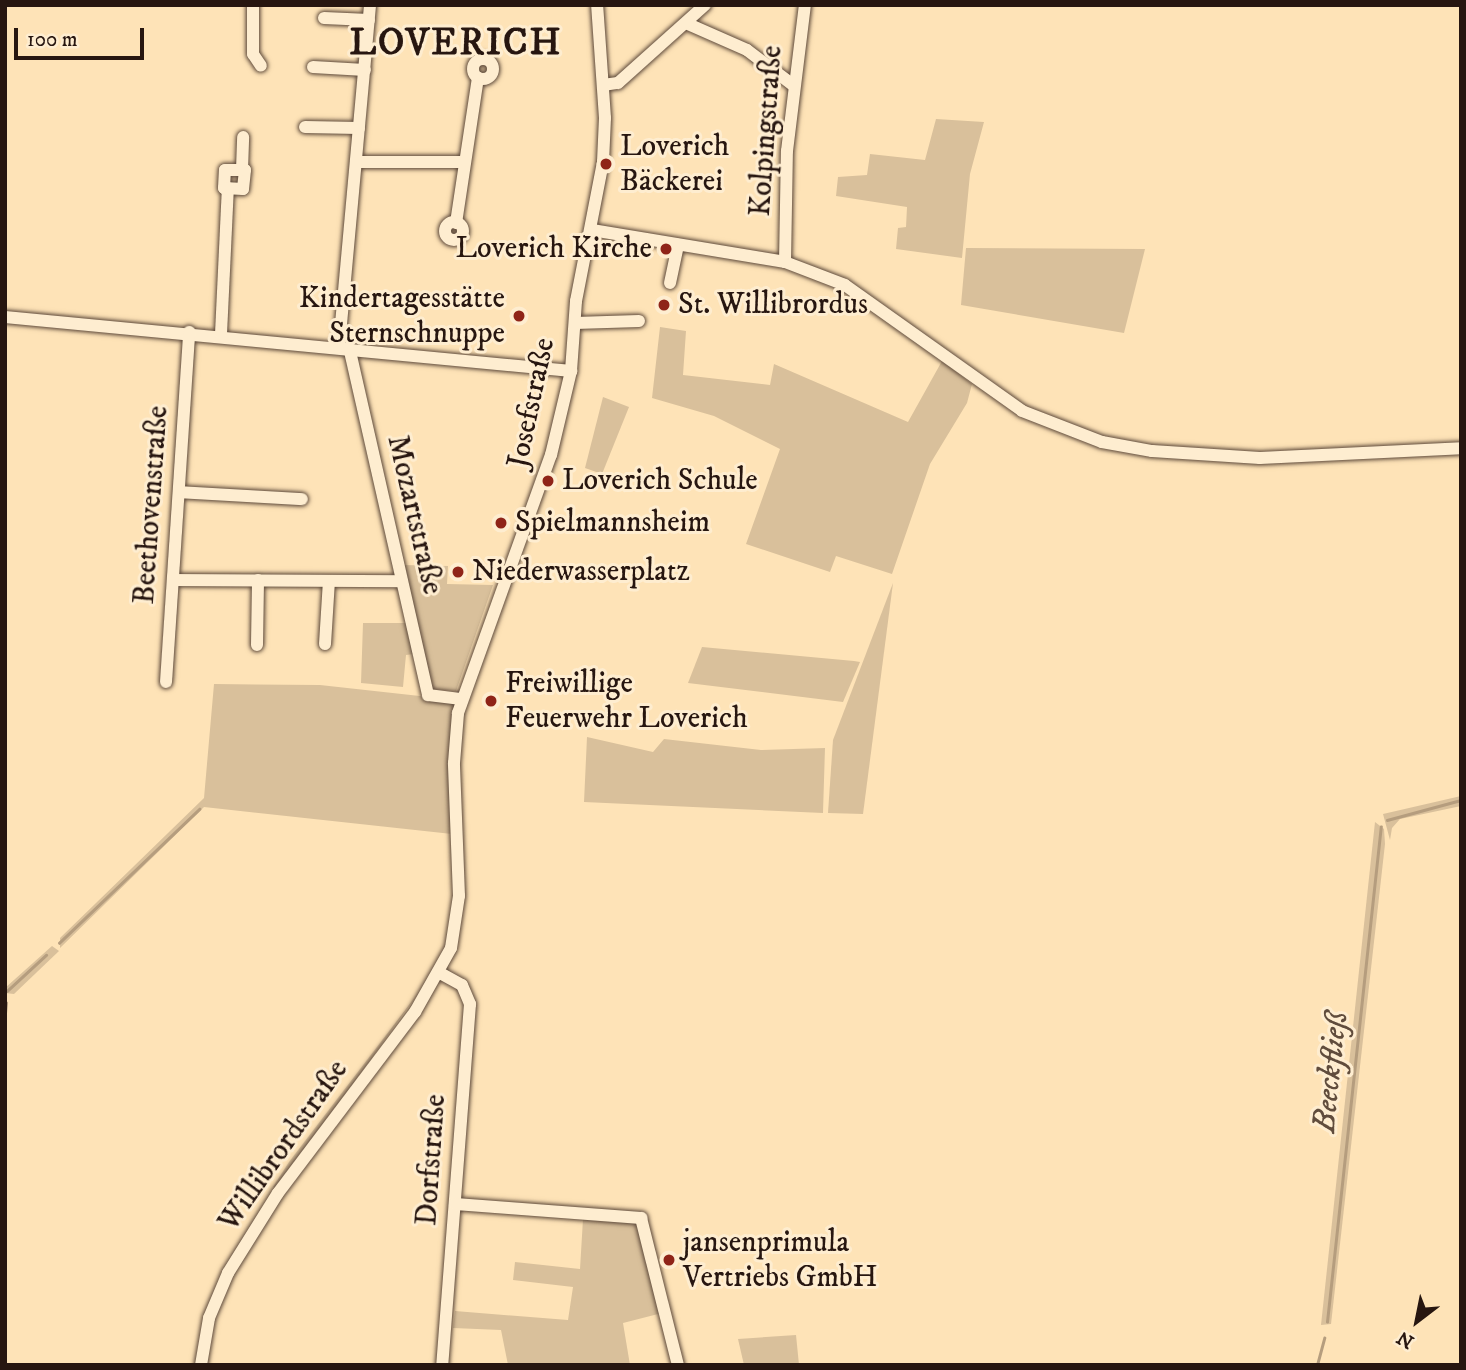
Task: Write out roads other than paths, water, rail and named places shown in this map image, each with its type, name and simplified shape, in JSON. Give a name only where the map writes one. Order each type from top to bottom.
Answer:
[{"type":"street","points":[[253,5],[253,54],[261,66]]},
{"type":"street","name":"Mozartstraße","points":[[370,5],[344,346],[428,695],[462,699]]},
{"type":"street","name":"Josefstraße","points":[[456,799],[454,737],[462,699],[551,455],[571,371],[575,323],[603,162],[603,85],[597,5]]},
{"type":"street","points":[[603,85],[618,83],[705,5]]},
{"type":"street","name":"Kolpingstraße","points":[[785,262],[793,85],[805,5]]},
{"type":"street","points":[[324,18],[369,20]]},
{"type":"street","points":[[688,23],[747,50],[793,85]]},
{"type":"street","points":[[313,68],[365,70]]},
{"type":"street","points":[[456,222],[463,162],[478,78]]},
{"type":"street","points":[[305,127],[359,128]]},
{"type":"street","points":[[221,334],[228,188],[224,188],[225,170],[242,170],[243,138]]},
{"type":"street","points":[[358,162],[463,162]]},
{"type":"street","points":[[593,230],[785,262],[845,285],[874,302],[1004,400],[1071,433],[1152,451],[1260,458],[1461,448]]},
{"type":"street","points":[[670,283],[678,245]]},
{"type":"street","points":[[5,317],[221,334],[571,371]]},
{"type":"street","points":[[575,323],[639,321]]},
{"type":"street","name":"Beethovenstraße","points":[[166,681],[190,332]]},
{"type":"street","points":[[179,492],[302,499]]},
{"type":"street","points":[[174,580],[401,581]]},
{"type":"street","points":[[257,645],[258,580]]},
{"type":"street","points":[[326,644],[329,581]]},
{"type":"street","name":"Willibrordstraße","points":[[201,1365],[209,1318],[241,1252],[278,1193],[440,972],[451,948],[458,907],[456,799]]},
{"type":"street","name":"Dorfstraße","points":[[440,972],[462,985],[470,1004],[442,1365]]},
{"type":"street","points":[[455,1204],[641,1218],[678,1365]]},
{"type":"waterway","name":"Beeckfließ","points":[[1387,820],[1461,800]]},
{"type":"waterway","points":[[59,943],[199,809]]},
{"type":"waterway","name":"Beeckfließ","points":[[1327,1322],[1381,827]]},
{"type":"waterway","points":[[7,991],[46,955]]},
{"type":"waterway","points":[[5,1013],[6,1003]]},
{"type":"waterway","name":"Beeckfließ","points":[[1317,1365],[1324,1338]]},
{"type":"place","name":"Loverich Bäckerei","points":[[606,164]]},
{"type":"place","name":"Loverich Kirche","points":[[666,249]]},
{"type":"place","name":"St. Willibrordus","points":[[664,305]]},
{"type":"place","name":"Kindertagesstätte Sternschnuppe","points":[[519,316]]},
{"type":"place","name":"Loverich Schule","points":[[548,481]]},
{"type":"place","name":"Spielmannsheim","points":[[501,523]]},
{"type":"place","name":"Niederwasserplatz","points":[[458,572]]},
{"type":"place","name":"Freiwillige Feuerwehr Loverich","points":[[491,701]]},
{"type":"place","name":"jansenprimula Vertriebs GmbH","points":[[669,1260]]},
{"type":"district","name":"LOVERICH","points":[[456,44]]}]
